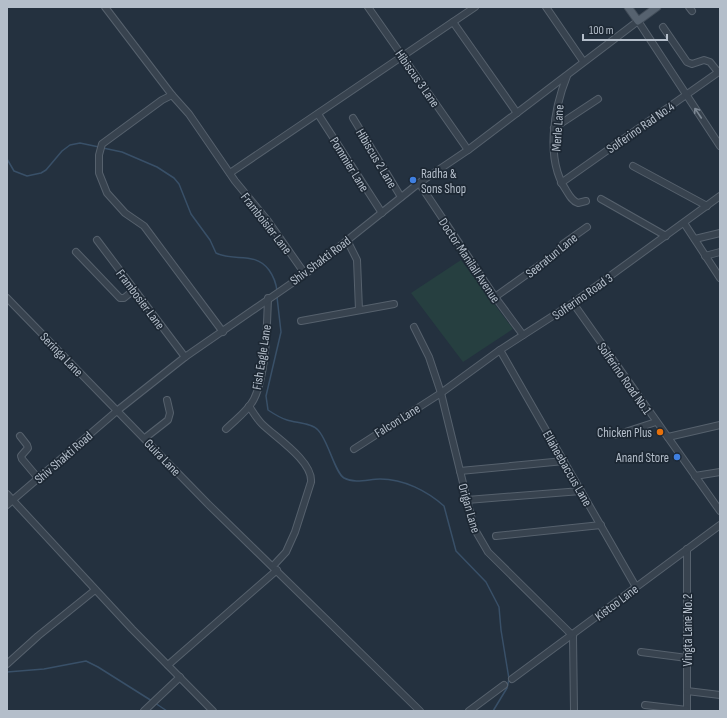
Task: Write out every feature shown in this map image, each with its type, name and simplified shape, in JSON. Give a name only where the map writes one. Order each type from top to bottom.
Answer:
[{"type":"main road","points":[[628,7],[638,21],[656,7]]},
{"type":"street","name":"Framboisier Lane","points":[[105,7],[172,95],[189,114],[234,181],[268,221],[305,274]]},
{"type":"street","name":"Hibiscus 3 Lane","points":[[368,7],[468,150]]},
{"type":"street","points":[[230,173],[475,7]]},
{"type":"street","points":[[546,7],[583,61]]},
{"type":"street","points":[[638,21],[720,146]]},
{"type":"street","name":"Shiv Shakti Road","points":[[7,505],[118,410],[185,357],[223,332],[271,296],[305,274],[401,197],[468,150],[583,61],[638,21]]},
{"type":"street","points":[[453,22],[517,113]]},
{"type":"street","points":[[663,27],[687,62],[692,64],[701,60],[708,61],[719,72]]},
{"type":"street","name":"Solferino Rad No.4","points":[[561,182],[719,72]]},
{"type":"street","name":"Merle Lane","points":[[567,74],[557,106],[554,128],[556,171],[561,182],[575,202],[581,203],[586,201]]},
{"type":"street","points":[[172,95],[112,135],[101,148],[98,173],[107,193],[125,213],[144,226],[223,332]]},
{"type":"street","points":[[554,128],[598,99]]},
{"type":"street","name":"Pommier Lane","points":[[318,114],[382,213]]},
{"type":"street","name":"Hibiscus 2 Lane","points":[[353,118],[401,197]]},
{"type":"street","points":[[634,166],[707,206]]},
{"type":"street","name":"Doctor Manilall Avenue","points":[[420,184],[495,297],[523,335]]},
{"type":"street","name":"Solferino Road 3","points":[[441,393],[500,350],[573,303],[720,196]]},
{"type":"street","points":[[601,199],[666,236]]},
{"type":"street","points":[[684,223],[720,278]]},
{"type":"street","name":"Seeratun Lane","points":[[495,297],[558,252],[562,244],[587,226]]},
{"type":"street","points":[[695,239],[720,233]]},
{"type":"street","name":"Frambosier Lane","points":[[97,240],[185,357]]},
{"type":"street","points":[[347,240],[357,260],[359,310]]},
{"type":"street","points":[[76,252],[120,298],[124,298],[134,290]]},
{"type":"street","points":[[705,256],[720,252]]},
{"type":"street","name":"Fish Eagle Lane","points":[[226,429],[249,406],[257,391],[265,349],[271,296]]},
{"type":"street","name":"Seringa Lane","points":[[7,298],[118,410]]},
{"type":"street","name":"Solferino Road No.1","points":[[573,303],[656,422],[719,508]]},
{"type":"street","points":[[300,321],[394,304]]},
{"type":"street","name":"Origan Lane","points":[[414,327],[429,357],[441,393],[474,528],[488,552],[573,636]]},
{"type":"street","name":"Ellaheebaccus Lane","points":[[500,350],[636,587]]},
{"type":"street","name":"Falcon Lane","points":[[354,449],[441,393]]},
{"type":"street","points":[[145,438],[168,420],[170,413],[167,400]]},
{"type":"street","points":[[168,665],[275,568],[286,552],[295,532],[311,482],[311,477],[302,462],[288,446],[261,424],[249,406]]},
{"type":"street","name":"Guira Lane","points":[[118,410],[208,504],[420,711]]},
{"type":"street","points":[[616,435],[656,422]]},
{"type":"street","points":[[668,437],[720,425]]},
{"type":"street","points":[[20,436],[28,448],[21,456],[22,459],[38,478]]},
{"type":"street","points":[[460,471],[564,461]]},
{"type":"street","points":[[695,476],[720,472]]},
{"type":"street","points":[[467,500],[581,491]]},
{"type":"street","points":[[7,494],[95,590],[213,711]]},
{"type":"street","name":"Kistoo Lane","points":[[512,679],[573,636],[720,525]]},
{"type":"street","points":[[496,536],[601,526]]},
{"type":"street","name":"Vingta Lane No.2","points":[[687,550],[687,711]]},
{"type":"street","points":[[7,664],[38,636],[95,590]]},
{"type":"street","points":[[573,636],[574,711]]},
{"type":"street","points":[[641,652],[687,658]]},
{"type":"street","points":[[144,711],[180,678]]},
{"type":"street","points":[[469,711],[504,685]]},
{"type":"street","points":[[687,691],[720,696]]},
{"type":"street","points":[[645,705],[687,711]]},
{"type":"green space","points":[[461,260],[513,329],[463,362],[411,293]]},
{"type":"waterway","points":[[7,159],[14,171],[27,176],[41,173],[46,170],[62,151],[70,145],[80,143],[99,147]]},
{"type":"waterway","points":[[103,148],[122,152],[157,167],[174,178],[179,184],[191,214],[210,240],[216,253],[223,256],[251,259],[263,264],[273,277],[277,291]]},
{"type":"waterway","points":[[277,297],[281,332],[266,396],[268,410],[284,419],[308,425],[318,430],[322,435],[338,470],[344,478],[353,481],[380,479],[398,481],[423,491],[444,506],[456,551],[486,582],[499,607],[509,679],[507,688],[493,711]]},
{"type":"waterway","points":[[7,672],[44,669],[86,661],[152,701]]},
{"type":"waterway","points":[[155,703],[167,711]]},
{"type":"place","name":"Radha & Sons Shop","points":[[413,180]]},
{"type":"place","name":"Chicken Plus","points":[[660,432]]},
{"type":"place","name":"Anand Store","points":[[677,457]]}]
